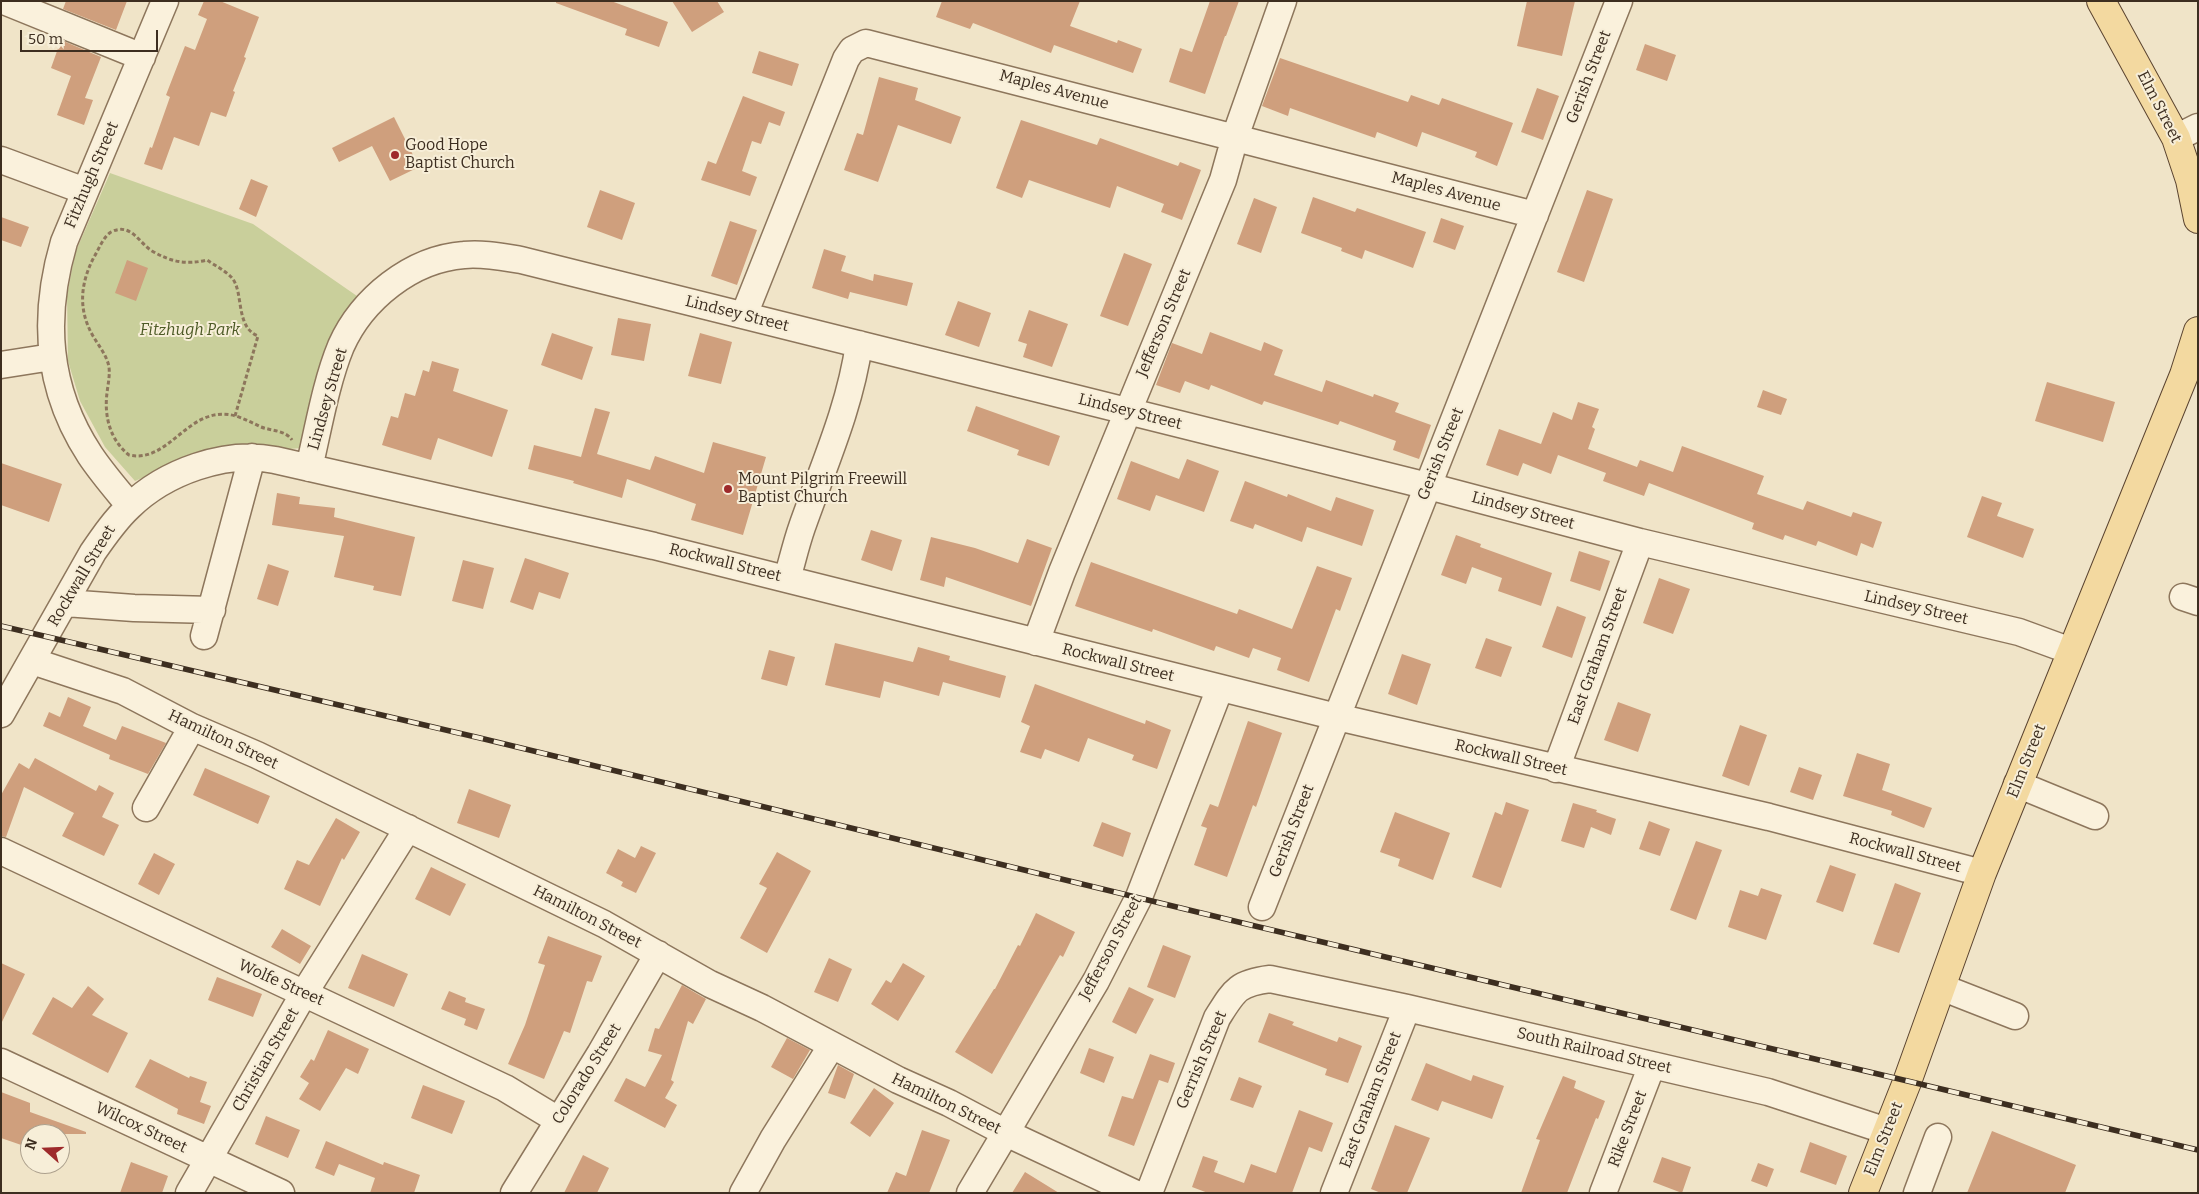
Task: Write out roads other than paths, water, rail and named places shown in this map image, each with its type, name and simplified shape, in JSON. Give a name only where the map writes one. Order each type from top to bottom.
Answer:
[{"type":"main road","name":"Elm Street","points":[[2101,1],[2187,133],[2188,173],[2198,220]]},
{"type":"main road","name":"Elm Street","points":[[1863,1193],[1982,873],[2196,340]]},
{"type":"street","points":[[4,1],[142,57]]},
{"type":"street","name":"Fitzhugh Street","points":[[130,506],[104,475],[82,442],[60,391],[52,357],[50,310],[55,275],[64,242],[165,1]]},
{"type":"street","name":"Jefferson Street","points":[[1036,642],[1127,411],[1223,180],[1235,137],[1283,1]]},
{"type":"street","name":"Gerish Street","points":[[1262,907],[1619,1]]},
{"type":"street","name":"Maples Avenue","points":[[744,315],[846,59],[852,50],[866,43],[878,44],[1535,215]]},
{"type":"street","points":[[1,160],[85,191]]},
{"type":"street","name":"Lindsey Street","points":[[309,468],[334,368],[347,334],[360,315],[379,294],[410,272],[437,260],[464,255],[507,258],[744,315],[1428,486],[1640,542],[2019,632],[2071,651]]},
{"type":"street","points":[[788,579],[801,529],[834,441],[859,344]]},
{"type":"street","points":[[1,365],[52,357]]},
{"type":"street","points":[[204,636],[252,457]]},
{"type":"street","name":"Rockwall Street","points":[[1,714],[100,541],[130,506],[153,488],[177,475],[219,461],[252,457],[645,543],[1337,717],[1768,817],[1982,873]]},
{"type":"street","name":"East Graham Street","points":[[1556,769],[1640,542]]},
{"type":"street","points":[[65,603],[134,608],[212,610]]},
{"type":"street","name":"Hamilton Street","points":[[32,661],[123,691],[192,727],[257,755],[604,924],[710,984],[1004,1132],[1134,1193]]},
{"type":"street","name":"Jefferson Street","points":[[970,1193],[1004,1132],[1096,981],[1139,897],[1220,688]]},
{"type":"street","points":[[146,808],[192,727]]},
{"type":"street","points":[[2017,784],[2095,816]]},
{"type":"street","name":"Christian Street","points":[[190,1193],[303,995],[408,828]]},
{"type":"street","name":"Wolfe Street","points":[[1,851],[303,995],[335,1007],[505,1088],[558,1120]]},
{"type":"street","name":"Colorado Street","points":[[514,1193],[600,1054],[658,954]]},
{"type":"street","name":"Gerrish Street","points":[[1149,1193],[1217,1018],[1233,992],[1251,981],[1270,979],[1298,984]]},
{"type":"street","name":"South Railroad Street","points":[[1298,984],[1768,1092],[1888,1130]]},
{"type":"street","points":[[1941,987],[2015,1016]]},
{"type":"street","name":"East Graham Street","points":[[1334,1193],[1406,1008]]},
{"type":"street","points":[[743,1193],[773,1139],[832,1045]]},
{"type":"street","name":"Wilcox Street","points":[[1,1062],[281,1193]]},
{"type":"street","name":"Rike Street","points":[[1603,1193],[1652,1065]]},
{"type":"street","points":[[1916,1193],[1938,1137]]},
{"type":"railway","points":[[1,626],[480,738],[1255,926],[2198,1150]]},
{"type":"place","name":"Good Hope Baptist Church","points":[[395,155]]},
{"type":"place","name":"Mount Pilgrim Freewill Baptist Church","points":[[728,489]]},
{"type":"park label","name":"Fitzhugh Park","points":[[190,331]]}]
